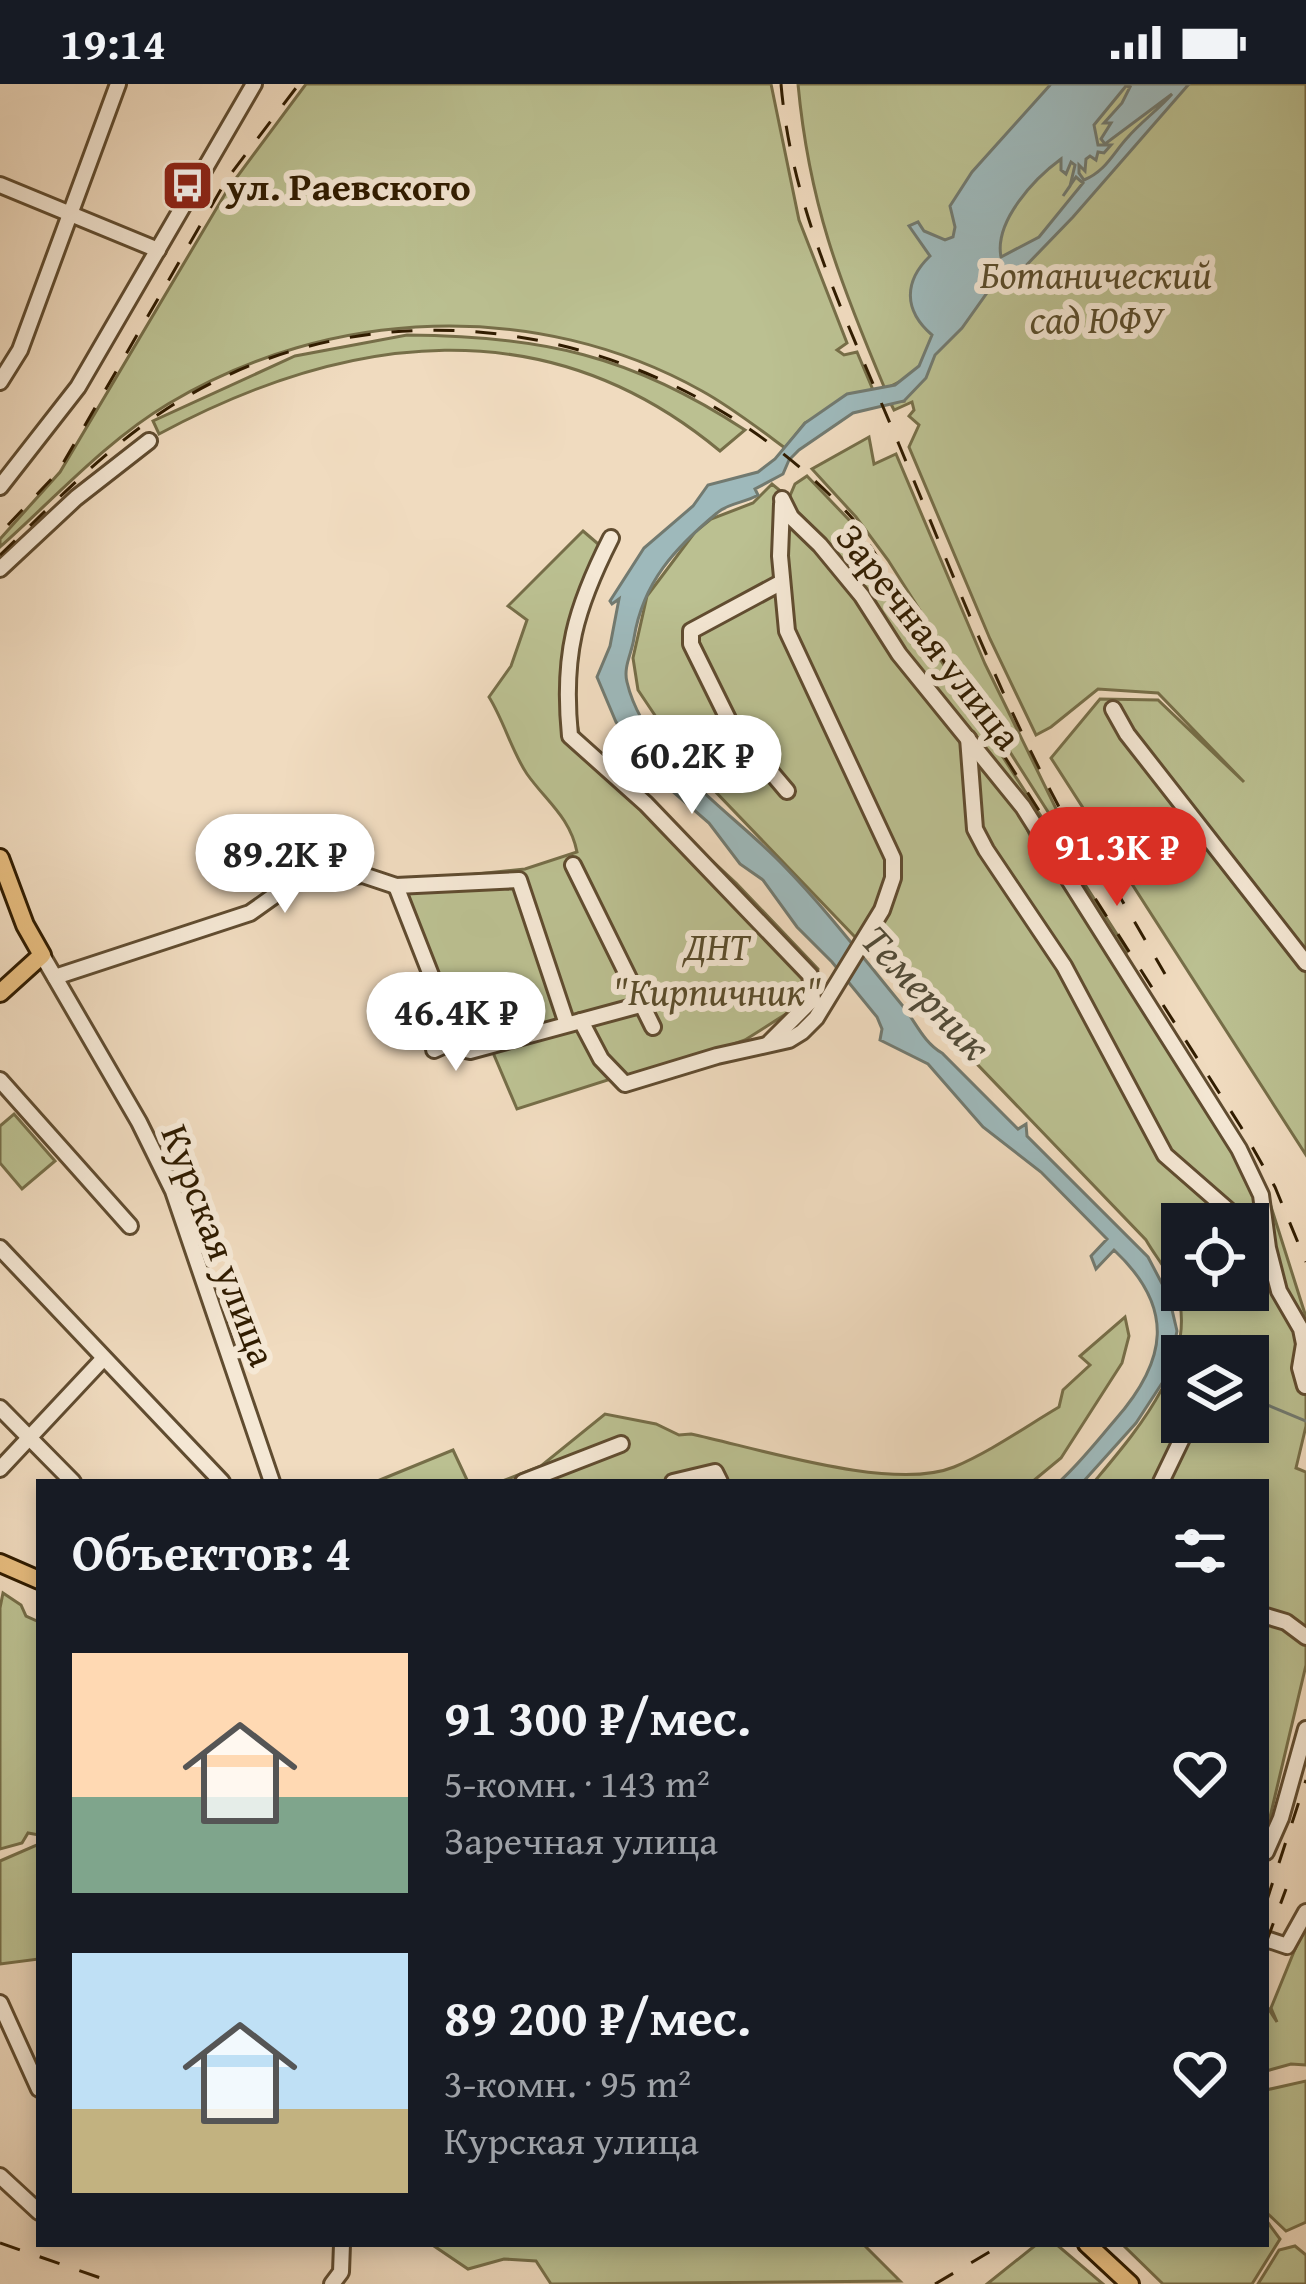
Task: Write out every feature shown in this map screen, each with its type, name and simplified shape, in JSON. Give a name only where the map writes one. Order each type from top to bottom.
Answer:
[{"type":"main road","name":"Курская улица","points":[[0,858],[41,955]]},
{"type":"main road","points":[[0,993],[41,955]]},
{"type":"main road","points":[[0,1563],[36,1579]]},
{"type":"main road","points":[[1090,2247],[1130,2284]]},
{"type":"street","points":[[0,382],[20,350],[118,84]]},
{"type":"street","points":[[0,487],[78,386],[254,84]]},
{"type":"street","points":[[0,185],[158,250]]},
{"type":"street","points":[[0,569],[76,498],[149,441]]},
{"type":"street","name":"Заречная улица","points":[[782,582],[782,499],[790,517],[862,596],[899,654],[1023,807],[1239,1149],[1263,1203]]},
{"type":"street","points":[[611,538],[576,614],[567,655],[570,736],[643,802],[810,975],[813,999],[770,1042]]},
{"type":"street","points":[[55,977],[250,914],[295,881],[363,874],[396,886],[519,880],[574,1022],[625,1084],[789,1040],[802,1032],[888,895],[893,858],[787,632],[782,582],[691,631],[691,644],[731,725],[787,791]]},
{"type":"street","points":[[1113,709],[1127,734],[1306,963]]},
{"type":"street","points":[[968,738],[975,829],[986,850],[1064,966],[1165,1154],[1220,1203]]},
{"type":"street","points":[[573,865],[653,1027]]},
{"type":"street","points":[[396,886],[460,1049],[470,1052],[644,1004]]},
{"type":"street","name":"Курская улица","points":[[41,955],[139,1122],[172,1190],[271,1479]]},
{"type":"street","points":[[434,1050],[454,1041]]},
{"type":"street","points":[[0,1081],[130,1226]]},
{"type":"street","points":[[0,1248],[219,1479]]},
{"type":"street","name":"Заречная улица","points":[[1269,1252],[1279,1291],[1301,1329],[1300,1367],[1305,1386]]},
{"type":"street","points":[[0,1469],[103,1359]]},
{"type":"street","points":[[0,1408],[71,1479]]},
{"type":"street","points":[[1162,1479],[1180,1443]]},
{"type":"street","points":[[531,1479],[621,1444]]},
{"type":"street","points":[[683,1479],[707,1472],[719,1479]]},
{"type":"street","points":[[1269,1617],[1286,1622],[1306,1637]]},
{"type":"street","points":[[1269,1845],[1306,1729]]},
{"type":"street","points":[[1272,1942],[1287,1946],[1306,1912]]},
{"type":"street","points":[[0,2003],[36,2082]]},
{"type":"street","points":[[0,2176],[36,2209]]},
{"type":"street","points":[[332,2284],[341,2272],[342,2247]]},
{"type":"green space","points":[[306,84],[771,84],[799,220],[847,343],[837,350],[844,355],[857,352],[873,390],[805,423],[785,448],[702,391],[638,361],[571,340],[503,329],[433,326],[364,333],[296,348],[230,372],[168,404],[102,453],[0,547],[0,539],[60,472],[228,189]]},
{"type":"green space","name":"Ботанический сад ЮФУ","points":[[798,84],[1306,84],[1306,1155],[1051,758],[1100,699],[1158,700],[1244,782],[1158,693],[1098,689],[1036,735],[909,447],[919,425],[909,416],[914,410],[912,402],[894,410],[890,402],[904,401],[903,380],[885,389],[840,276],[818,204]]},
{"type":"green space","points":[[407,335],[500,340],[583,355],[663,384],[745,430],[720,451],[654,404],[585,373],[516,355],[445,350],[373,357],[302,374],[230,400],[159,434],[153,421],[295,356]]},
{"type":"green space","points":[[869,437],[874,464],[896,454],[985,664],[1090,878],[888,560],[812,469]]},
{"type":"green space","points":[[807,476],[851,522],[1127,950],[1124,960],[1010,791],[1032,840],[1090,915],[1267,1194],[1306,1317],[1306,1426],[1296,1468],[1306,1472],[1306,1665],[1269,1821],[1269,1479],[1096,1479],[1161,1391],[1161,1443],[1269,1443],[1269,1335],[1180,1335],[1180,1311],[1269,1311],[1269,1203],[1161,1203],[1161,1264],[1146,1240],[685,760],[638,690],[633,658],[647,596],[695,532],[711,519],[753,503],[772,484],[789,498],[795,484]]},
{"type":"green space","name":"ДНТ \"Кирпичник\"","points":[[583,531],[611,555],[578,624],[573,704],[580,738],[736,883],[818,969],[812,1003],[745,1040],[624,1083],[620,1076],[517,1109],[491,1048],[460,1055],[400,882],[525,869],[577,852],[563,819],[522,765],[489,697],[511,666],[527,620],[508,606]]},
{"type":"green space","points":[[14,1114],[55,1161],[22,1189],[0,1163],[0,1126]]},
{"type":"green space","points":[[1125,1317],[1129,1336],[1122,1363],[1061,1458],[1036,1479],[508,1479],[541,1466],[605,1414],[656,1424],[679,1435],[861,1471],[928,1473],[954,1467],[994,1447],[1059,1407],[1063,1390],[1090,1365],[1080,1356]]},
{"type":"green space","points":[[453,1450],[467,1479],[382,1479]]},
{"type":"green space","points":[[3,1593],[36,1621],[36,1834],[28,1833],[22,1843],[0,1849]]},
{"type":"green space","points":[[36,1845],[36,1959],[0,1964],[0,1861]]},
{"type":"green space","points":[[1306,1922],[1306,2065],[1269,2070],[1269,2010],[1277,2022],[1271,2008]]},
{"type":"green space","points":[[1306,2081],[1306,2222],[1286,2231],[1269,2215],[1269,2089]]},
{"type":"green space","points":[[1269,2224],[1280,2239],[1252,2284],[1163,2284],[1125,2247],[1269,2247]]},
{"type":"green space","points":[[1295,2246],[1306,2255],[1306,2284],[1258,2284],[1279,2250]]},
{"type":"green space","points":[[435,2247],[866,2247],[900,2281],[551,2284],[536,2261],[504,2259],[468,2269]]},
{"type":"green space","points":[[1033,2247],[1060,2247],[1103,2284],[987,2284]]},
{"type":"water","points":[[1051,84],[1189,84],[1073,217],[1015,277],[987,293],[904,401],[853,413],[799,450],[783,474],[755,489],[758,495],[721,510],[688,539],[663,568],[645,600],[626,676],[637,710],[671,760],[800,882],[930,1043],[1018,1129],[1026,1124],[1027,1136],[1148,1257],[1161,1282],[1161,1311],[1172,1311],[1176,1335],[1161,1335],[1161,1385],[1136,1423],[1086,1479],[1062,1479],[1132,1398],[1154,1356],[1155,1314],[1148,1293],[1114,1250],[1096,1269],[1091,1256],[1107,1239],[1041,1172],[983,1127],[928,1064],[880,1040],[877,1017],[797,927],[763,880],[740,864],[709,823],[656,777],[616,722],[597,677],[610,646],[619,599],[610,601],[644,548],[693,506],[708,485],[758,472],[805,423],[847,394],[895,385],[919,366],[932,335],[916,316],[910,296],[915,275],[930,256],[909,226],[918,222],[924,231],[945,240],[953,237],[950,206],[972,172]],"holes":[[[1130,87],[1104,123],[1111,123],[1101,139],[1105,144],[1172,94],[1104,167],[1084,180],[1079,165],[1085,171],[1086,159],[1096,160],[1098,152],[1104,153],[1111,145],[1098,145],[1094,125]],[[1061,159],[1066,174],[1071,162],[1075,165],[1070,186],[1076,177],[1083,183],[1039,237],[1001,257],[1004,229],[1029,189]]]},
{"type":"waterway","points":[[1269,1406],[1306,1421]]},
{"type":"railway","points":[[8,525],[58,472],[227,179],[299,84]]},
{"type":"railway","points":[[781,84],[797,179],[826,270],[981,642],[1072,831]]},
{"type":"railway","points":[[0,555],[100,460],[165,410],[252,365],[342,339],[435,330],[528,339],[619,363],[704,401],[783,454],[853,519],[1241,1127],[1275,1187],[1306,1262]]},
{"type":"railway","points":[[1071,813],[1165,974]]},
{"type":"railway","points":[[1269,1894],[1306,1780]]},
{"type":"railway","points":[[1269,1935],[1286,1889]]},
{"type":"railway","points":[[0,2243],[118,2284]]},
{"type":"railway","points":[[935,2284],[998,2247]]},
{"type":"place","name":"ул. Раевского","points":[[187,185]]},
{"type":"water label","name":"Темерник","points":[[927,992]]}]
